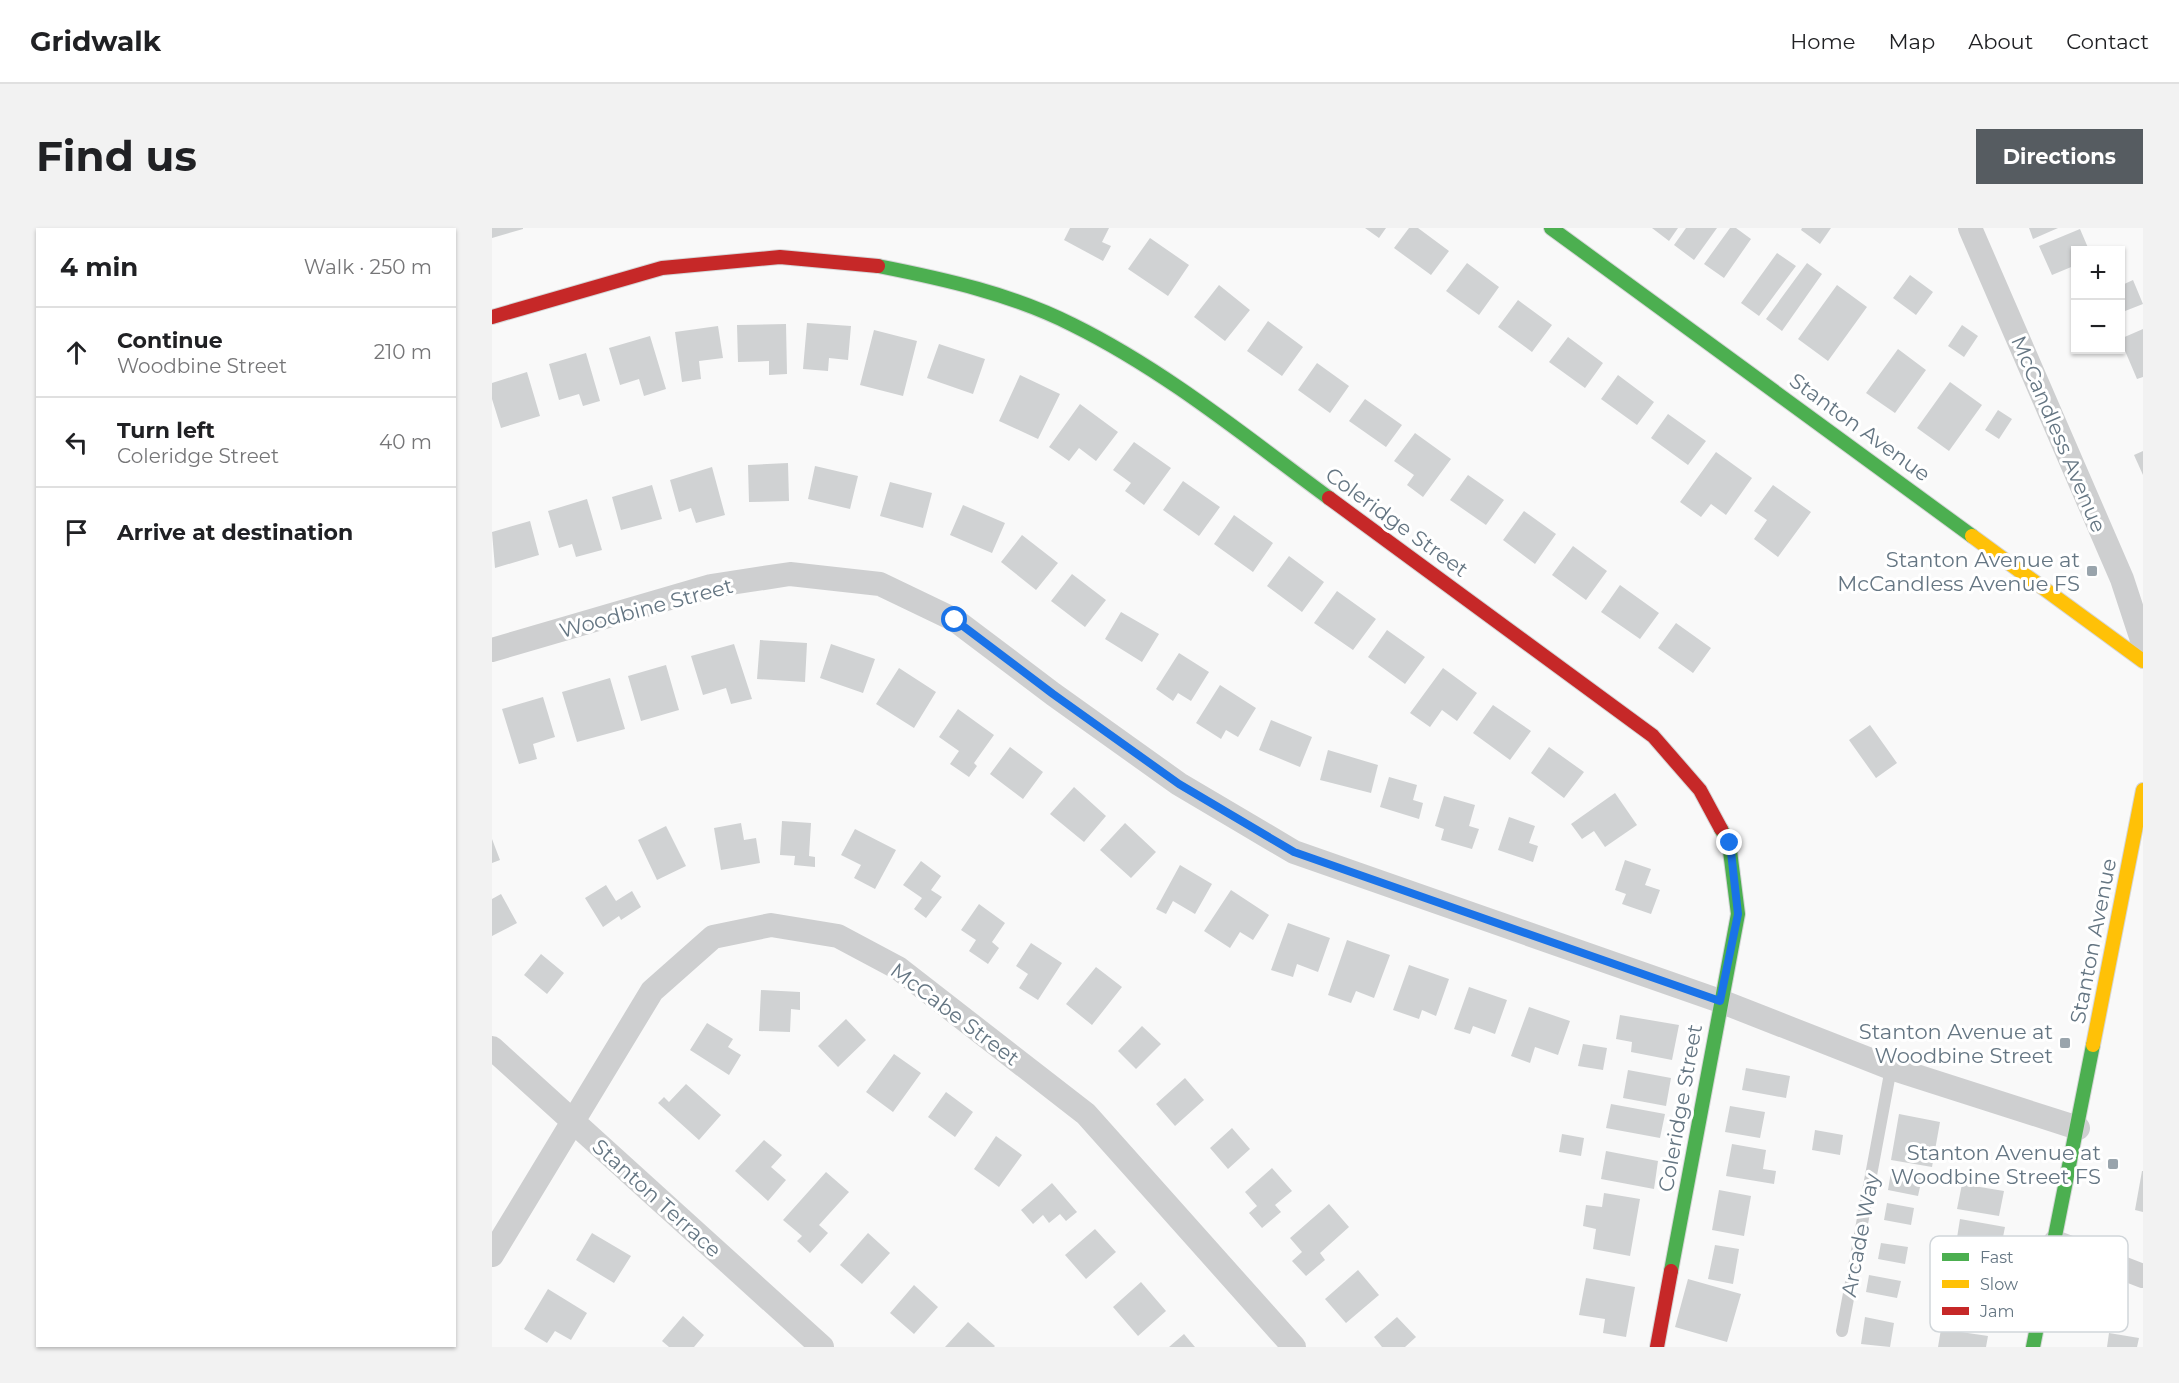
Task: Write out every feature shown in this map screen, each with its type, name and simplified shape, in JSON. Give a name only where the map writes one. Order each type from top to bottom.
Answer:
[{"type":"street","name":"Stanton Avenue","points":[[1551,228],[2143,661]]},
{"type":"street","name":"McCandless Avenue","points":[[1970,228],[2122,579],[2143,643]]},
{"type":"street","name":"Coleridge Street","points":[[492,317],[662,268],[780,257],[869,264],[964,283],[1072,324],[1165,377],[1653,736],[1700,790],[1730,843],[1738,914],[1657,1347]]},
{"type":"street","name":"Woodbine Street","points":[[492,650],[711,586],[790,574],[880,584],[955,620],[1053,694],[1179,784],[1294,852],[1720,1001],[1891,1068],[2078,1128]]},
{"type":"street","name":"Stanton Avenue","points":[[2056,1236],[2143,790]]},
{"type":"street","name":"McCabe Street","points":[[492,1255],[652,991],[713,937],[771,925],[838,936],[898,968],[1086,1114],[1294,1347]]},
{"type":"street","name":"Stanton Terrace","points":[[492,1048],[822,1347]]},
{"type":"street","points":[[2128,1270],[2143,1276]]},
{"type":"street","name":"Stanton Avenue","points":[[2033,1347],[2036,1332]]},
{"type":"lane","name":"Arcade Way","points":[[1842,1331],[1891,1068]]},
{"type":"building","points":[[492,228],[523,228],[523,229],[492,238]]},
{"type":"building","points":[[1070,228],[1109,228],[1102,242],[1111,246],[1103,261],[1064,240]]},
{"type":"building","points":[[1365,228],[1386,228],[1379,238]]},
{"type":"building","points":[[1409,228],[1418,228],[1449,251],[1431,275],[1394,248]]},
{"type":"building","points":[[1652,228],[1678,228],[1669,241]]},
{"type":"building","points":[[1686,228],[1717,228],[1694,260],[1674,245]]},
{"type":"building","points":[[1730,228],[1736,228],[1751,239],[1724,278],[1704,264]]},
{"type":"building","points":[[1802,228],[1831,228],[1820,244],[1801,230]]},
{"type":"building","points":[[2029,228],[2058,228],[2033,239]]},
{"type":"building","points":[[2080,229],[2087,246],[2071,246],[2071,267],[2052,275],[2039,246]]},
{"type":"building","points":[[1150,238],[1189,265],[1168,296],[1128,269]]},
{"type":"building","points":[[1777,253],[1796,266],[1759,316],[1741,303]]},
{"type":"building","points":[[1467,263],[1499,287],[1479,315],[1446,291]]},
{"type":"building","points":[[1807,263],[1822,274],[1782,331],[1766,319]]},
{"type":"building","points":[[1910,275],[1933,292],[1916,315],[1893,298]]},
{"type":"building","points":[[2133,280],[2143,304],[2125,311],[2125,300],[2125,284]]},
{"type":"building","points":[[1219,285],[1250,310],[1225,341],[1194,317]]},
{"type":"building","points":[[1837,285],[1867,307],[1828,361],[1798,339]]},
{"type":"building","points":[[1518,300],[1552,325],[1532,352],[1498,327]]},
{"type":"building","points":[[1268,321],[1303,347],[1282,376],[1247,351]]},
{"type":"building","points":[[807,323],[851,326],[848,360],[829,358],[828,371],[803,369]]},
{"type":"building","points":[[786,324],[787,374],[769,375],[769,361],[738,362],[737,325]]},
{"type":"building","points":[[1962,325],[1978,336],[1964,357],[1948,346]]},
{"type":"building","points":[[718,326],[723,358],[699,361],[701,379],[682,382],[675,332]]},
{"type":"building","points":[[2143,329],[2143,377],[2137,379],[2125,351],[2125,337]]},
{"type":"building","points":[[874,330],[917,341],[903,396],[860,385]]},
{"type":"building","points":[[650,336],[666,389],[644,396],[639,379],[620,385],[609,348]]},
{"type":"building","points":[[1568,337],[1603,363],[1585,388],[1549,362]]},
{"type":"building","points":[[939,344],[985,359],[973,394],[927,378]]},
{"type":"building","points":[[1898,349],[1926,370],[1895,413],[1866,393]]},
{"type":"building","points":[[586,353],[600,401],[583,406],[579,394],[559,400],[549,364]]},
{"type":"building","points":[[1317,363],[1349,386],[1330,413],[1298,390]]},
{"type":"building","points":[[527,372],[540,416],[501,428],[492,399],[492,383]]},
{"type":"building","points":[[1020,375],[1060,394],[1038,439],[999,421]]},
{"type":"building","points":[[1618,375],[1654,402],[1637,425],[1601,399]]},
{"type":"building","points":[[1950,382],[1982,405],[1949,451],[1917,428]]},
{"type":"building","points":[[1365,399],[1402,425],[1386,447],[1349,421]]},
{"type":"building","points":[[1080,404],[1118,432],[1096,461],[1079,448],[1069,461],[1049,447]]},
{"type":"building","points":[[1998,410],[2012,419],[1999,439],[1985,430]]},
{"type":"building","points":[[1668,414],[1706,441],[1688,465],[1651,438]]},
{"type":"building","points":[[1415,433],[1451,459],[1423,497],[1407,485],[1414,475],[1394,461]]},
{"type":"building","points":[[1134,442],[1171,468],[1144,505],[1125,491],[1131,483],[1113,470]]},
{"type":"building","points":[[2143,451],[2143,475],[2134,455]]},
{"type":"building","points":[[1716,452],[1752,478],[1726,515],[1711,504],[1701,517],[1680,502]]},
{"type":"building","points":[[788,463],[789,501],[749,502],[748,465]]},
{"type":"building","points":[[815,466],[858,476],[850,509],[808,499]]},
{"type":"building","points":[[712,467],[725,515],[696,523],[691,508],[679,512],[670,480]]},
{"type":"building","points":[[1468,475],[1504,500],[1486,525],[1450,500]]},
{"type":"building","points":[[1183,481],[1220,507],[1199,536],[1163,510]]},
{"type":"building","points":[[890,482],[932,493],[923,528],[880,516]]},
{"type":"building","points":[[652,485],[662,519],[621,530],[612,497]]},
{"type":"building","points":[[1773,485],[1811,512],[1778,557],[1754,539],[1767,520],[1754,511]]},
{"type":"building","points":[[587,499],[602,550],[576,557],[572,544],[559,548],[548,511]]},
{"type":"building","points":[[963,505],[1005,523],[992,553],[950,535]]},
{"type":"building","points":[[1524,511],[1556,534],[1535,564],[1503,540]]},
{"type":"building","points":[[1234,515],[1273,543],[1253,572],[1214,544]]},
{"type":"building","points":[[530,521],[539,555],[495,568],[492,532]]},
{"type":"building","points":[[1022,535],[1058,563],[1036,590],[1001,562]]},
{"type":"building","points":[[1573,546],[1607,571],[1586,600],[1552,575]]},
{"type":"building","points":[[1289,556],[1324,582],[1302,612],[1267,586]]},
{"type":"building","points":[[1072,574],[1106,600],[1085,627],[1051,601]]},
{"type":"building","points":[[1620,585],[1659,613],[1640,639],[1601,612]]},
{"type":"building","points":[[1337,591],[1376,619],[1353,650],[1314,623]]},
{"type":"building","points":[[1121,612],[1159,634],[1142,662],[1105,639]]},
{"type":"building","points":[[1676,623],[1711,648],[1693,673],[1658,648]]},
{"type":"building","points":[[1387,630],[1425,657],[1405,684],[1368,657]]},
{"type":"building","points":[[760,640],[807,643],[805,682],[757,679]]},
{"type":"building","points":[[734,644],[752,699],[731,704],[726,688],[703,695],[691,656]]},
{"type":"building","points":[[831,644],[875,659],[863,693],[820,678]]},
{"type":"building","points":[[1179,653],[1209,672],[1191,701],[1178,693],[1173,701],[1156,689]]},
{"type":"building","points":[[666,665],[679,710],[641,721],[628,676]]},
{"type":"building","points":[[899,668],[936,692],[914,728],[876,704]]},
{"type":"building","points":[[1443,668],[1477,693],[1457,721],[1442,710],[1430,727],[1410,713]]},
{"type":"building","points":[[610,678],[625,729],[577,742],[562,692]]},
{"type":"building","points":[[1220,685],[1256,708],[1238,737],[1226,730],[1221,739],[1196,723]]},
{"type":"building","points":[[543,697],[555,737],[533,744],[537,759],[519,764],[502,709]]},
{"type":"building","points":[[1493,705],[1531,731],[1510,760],[1473,733]]},
{"type":"building","points":[[958,709],[994,735],[974,763],[977,766],[969,777],[950,764],[959,751],[939,737]]},
{"type":"building","points":[[1271,720],[1312,737],[1300,767],[1259,750]]},
{"type":"building","points":[[1870,725],[1897,763],[1876,778],[1849,740]]},
{"type":"building","points":[[1010,747],[1043,772],[1023,799],[990,774]]},
{"type":"building","points":[[1549,747],[1584,772],[1564,798],[1531,773]]},
{"type":"building","points":[[1328,750],[1378,765],[1371,793],[1320,780]]},
{"type":"building","points":[[1389,777],[1417,785],[1413,800],[1423,803],[1419,819],[1380,807]]},
{"type":"building","points":[[1074,787],[1106,816],[1084,842],[1050,814]]},
{"type":"building","points":[[1615,793],[1637,825],[1605,847],[1594,831],[1582,839],[1571,824]]},
{"type":"building","points":[[1444,796],[1475,805],[1469,826],[1479,829],[1472,849],[1441,840],[1444,829],[1435,826]]},
{"type":"building","points":[[1509,817],[1535,826],[1529,843],[1538,846],[1533,862],[1498,850]]},
{"type":"building","points":[[782,821],[811,823],[809,856],[815,857],[815,867],[794,865],[795,856],[780,855]]},
{"type":"building","points":[[741,823],[744,840],[756,838],[760,863],[721,870],[714,828]]},
{"type":"building","points":[[1125,823],[1156,852],[1131,878],[1100,850]]},
{"type":"building","points":[[666,826],[686,866],[657,880],[638,840]]},
{"type":"building","points":[[855,829],[896,850],[875,889],[854,878],[861,865],[841,855]]},
{"type":"building","points":[[492,839],[500,860],[492,863]]},
{"type":"building","points":[[1625,860],[1651,869],[1645,885],[1660,890],[1651,914],[1622,904],[1626,894],[1615,890]]},
{"type":"building","points":[[921,861],[941,876],[931,890],[942,897],[926,918],[914,909],[922,898],[903,885]]},
{"type":"building","points":[[1180,865],[1212,884],[1195,914],[1173,901],[1166,914],[1156,909]]},
{"type":"building","points":[[606,885],[616,901],[632,891],[641,907],[621,920],[619,916],[603,927],[585,898]]},
{"type":"building","points":[[1231,890],[1269,915],[1253,940],[1240,932],[1230,948],[1204,931]]},
{"type":"building","points":[[501,894],[517,923],[492,936],[492,899]]},
{"type":"building","points":[[979,904],[1005,923],[992,942],[999,948],[988,964],[969,951],[976,940],[961,930]]},
{"type":"building","points":[[1288,923],[1330,938],[1318,972],[1297,964],[1293,977],[1271,970]]},
{"type":"building","points":[[1347,940],[1390,955],[1374,998],[1356,991],[1351,1003],[1328,995]]},
{"type":"building","points":[[1031,943],[1062,963],[1038,1000],[1019,988],[1028,974],[1016,966]]},
{"type":"building","points":[[541,954],[564,973],[547,994],[524,975]]},
{"type":"building","points":[[1409,965],[1449,979],[1436,1016],[1422,1010],[1419,1019],[1393,1010]]},
{"type":"building","points":[[1096,967],[1122,987],[1092,1025],[1066,1004]]},
{"type":"building","points":[[1469,987],[1507,1000],[1495,1034],[1473,1026],[1470,1034],[1454,1029]]},
{"type":"building","points":[[761,990],[800,992],[800,1010],[791,1009],[790,1032],[759,1031]]},
{"type":"building","points":[[1529,1007],[1570,1021],[1558,1055],[1535,1047],[1530,1063],[1511,1056]]},
{"type":"building","points":[[1620,1015],[1679,1025],[1672,1060],[1631,1052],[1632,1042],[1616,1039]]},
{"type":"building","points":[[846,1019],[866,1040],[838,1067],[818,1046]]},
{"type":"building","points":[[707,1023],[733,1039],[728,1047],[741,1055],[729,1075],[690,1050]]},
{"type":"building","points":[[1142,1026],[1161,1044],[1136,1069],[1118,1051]]},
{"type":"building","points":[[1583,1044],[1607,1048],[1603,1070],[1578,1066]]},
{"type":"building","points":[[894,1054],[921,1073],[893,1112],[866,1092]]},
{"type":"building","points":[[1746,1068],[1790,1076],[1786,1098],[1742,1090]]},
{"type":"building","points":[[1628,1070],[1671,1078],[1666,1106],[1623,1098]]},
{"type":"building","points":[[1185,1078],[1204,1100],[1175,1126],[1156,1104]]},
{"type":"building","points":[[686,1084],[721,1115],[699,1140],[658,1103],[664,1097],[669,1102]]},
{"type":"building","points":[[946,1092],[973,1112],[955,1137],[928,1117]]},
{"type":"building","points":[[1611,1104],[1665,1114],[1660,1138],[1606,1128]]},
{"type":"building","points":[[1730,1106],[1765,1112],[1760,1138],[1725,1132]]},
{"type":"building","points":[[1899,1114],[1940,1122],[1932,1167],[1891,1160]]},
{"type":"building","points":[[1232,1128],[1250,1149],[1228,1169],[1210,1148]]},
{"type":"building","points":[[1815,1130],[1843,1135],[1840,1155],[1812,1150]]},
{"type":"building","points":[[1562,1134],[1584,1138],[1581,1156],[1559,1152]]},
{"type":"building","points":[[996,1136],[1022,1155],[999,1187],[974,1169]]},
{"type":"building","points":[[764,1140],[782,1155],[771,1167],[786,1180],[768,1201],[735,1171]]},
{"type":"building","points":[[1732,1144],[1766,1150],[1763,1169],[1776,1171],[1774,1184],[1726,1176]]},
{"type":"building","points":[[1606,1151],[1658,1161],[1654,1189],[1601,1179]]},
{"type":"building","points":[[1272,1168],[1292,1191],[1275,1205],[1281,1212],[1262,1228],[1249,1213],[1257,1206],[1245,1192]]},
{"type":"building","points":[[2143,1171],[2143,1212],[2135,1210]]},
{"type":"building","points":[[826,1172],[849,1192],[819,1225],[828,1233],[810,1253],[797,1241],[802,1236],[783,1220]]},
{"type":"building","points":[[1891,1172],[1922,1178],[1918,1196],[1888,1190]]},
{"type":"building","points":[[1052,1183],[1077,1212],[1066,1221],[1060,1214],[1049,1223],[1043,1215],[1033,1224],[1021,1210]]},
{"type":"building","points":[[1962,1184],[2004,1191],[1999,1216],[1957,1209]]},
{"type":"building","points":[[1719,1190],[1751,1196],[1744,1236],[1712,1230]]},
{"type":"building","points":[[1604,1193],[1640,1199],[1630,1256],[1593,1249],[1596,1229],[1583,1226],[1586,1205],[1602,1207]]},
{"type":"building","points":[[1887,1203],[1914,1208],[1911,1225],[1884,1220]]},
{"type":"building","points":[[1329,1204],[1349,1227],[1320,1253],[1325,1260],[1306,1276],[1292,1261],[1302,1252],[1290,1238]]},
{"type":"building","points":[[1960,1219],[2005,1227],[2003,1236],[1957,1236]]},
{"type":"building","points":[[1095,1229],[1116,1252],[1086,1279],[1065,1255]]},
{"type":"building","points":[[592,1233],[631,1256],[614,1283],[576,1260]]},
{"type":"building","points":[[868,1233],[890,1253],[862,1284],[840,1265]]},
{"type":"building","points":[[1881,1243],[1908,1247],[1905,1264],[1878,1259]]},
{"type":"building","points":[[1715,1245],[1739,1249],[1733,1284],[1708,1279]]},
{"type":"building","points":[[1358,1270],[1379,1295],[1346,1323],[1325,1299]]},
{"type":"building","points":[[1869,1275],[1901,1281],[1897,1298],[1866,1292]]},
{"type":"building","points":[[1586,1278],[1635,1287],[1626,1337],[1603,1333],[1605,1319],[1579,1315]]},
{"type":"building","points":[[1688,1279],[1741,1294],[1727,1342],[1675,1327]]},
{"type":"building","points":[[1141,1282],[1166,1311],[1138,1336],[1113,1307]]},
{"type":"building","points":[[914,1285],[938,1307],[914,1334],[890,1313]]},
{"type":"building","points":[[548,1289],[587,1313],[571,1340],[555,1331],[547,1343],[524,1329]]},
{"type":"building","points":[[683,1316],[704,1335],[694,1347],[669,1347],[662,1341]]},
{"type":"building","points":[[1397,1317],[1416,1337],[1405,1347],[1382,1347],[1374,1337]]},
{"type":"building","points":[[1865,1317],[1894,1323],[1890,1347],[1861,1344]]},
{"type":"building","points":[[968,1322],[995,1346],[945,1347]]},
{"type":"building","points":[[1940,1332],[1988,1336],[1986,1347],[1938,1347]]},
{"type":"building","points":[[2109,1333],[2139,1338],[2137,1347],[2107,1347]]},
{"type":"building","points":[[1184,1334],[1195,1347],[1169,1347]]},
{"type":"traffic: fast","points":[[1551,228],[1972,536]]},
{"type":"traffic: fast","points":[[878,266],[953,282],[1002,296],[1073,325],[1141,363],[1173,384],[1329,498]]},
{"type":"traffic: fast","points":[[1671,1271],[1738,914],[1729,843],[1721,829]]},
{"type":"traffic: fast","points":[[2055,1236],[2093,1045]]},
{"type":"traffic: fast","points":[[2033,1347],[2036,1332]]},
{"type":"traffic: slow","points":[[1972,536],[2143,661]]},
{"type":"traffic: slow","points":[[2093,1045],[2143,790]]},
{"type":"traffic: jam","points":[[492,317],[662,268],[780,257],[878,266]]},
{"type":"traffic: jam","points":[[1329,498],[1653,736],[1700,790],[1721,829]]},
{"type":"traffic: jam","points":[[1657,1347],[1671,1271]]},
{"type":"place","name":"Stanton Avenue at McCandless Avenue FS","points":[[2092,571]]},
{"type":"place","name":"Stanton Avenue at Woodbine Street","points":[[2065,1043]]},
{"type":"place","name":"Stanton Avenue at Woodbine Street FS","points":[[2113,1164]]},
{"type":"route","points":[[955,620],[1053,694],[1179,784],[1294,852],[1720,1001],[1738,914],[1730,843]]}]
